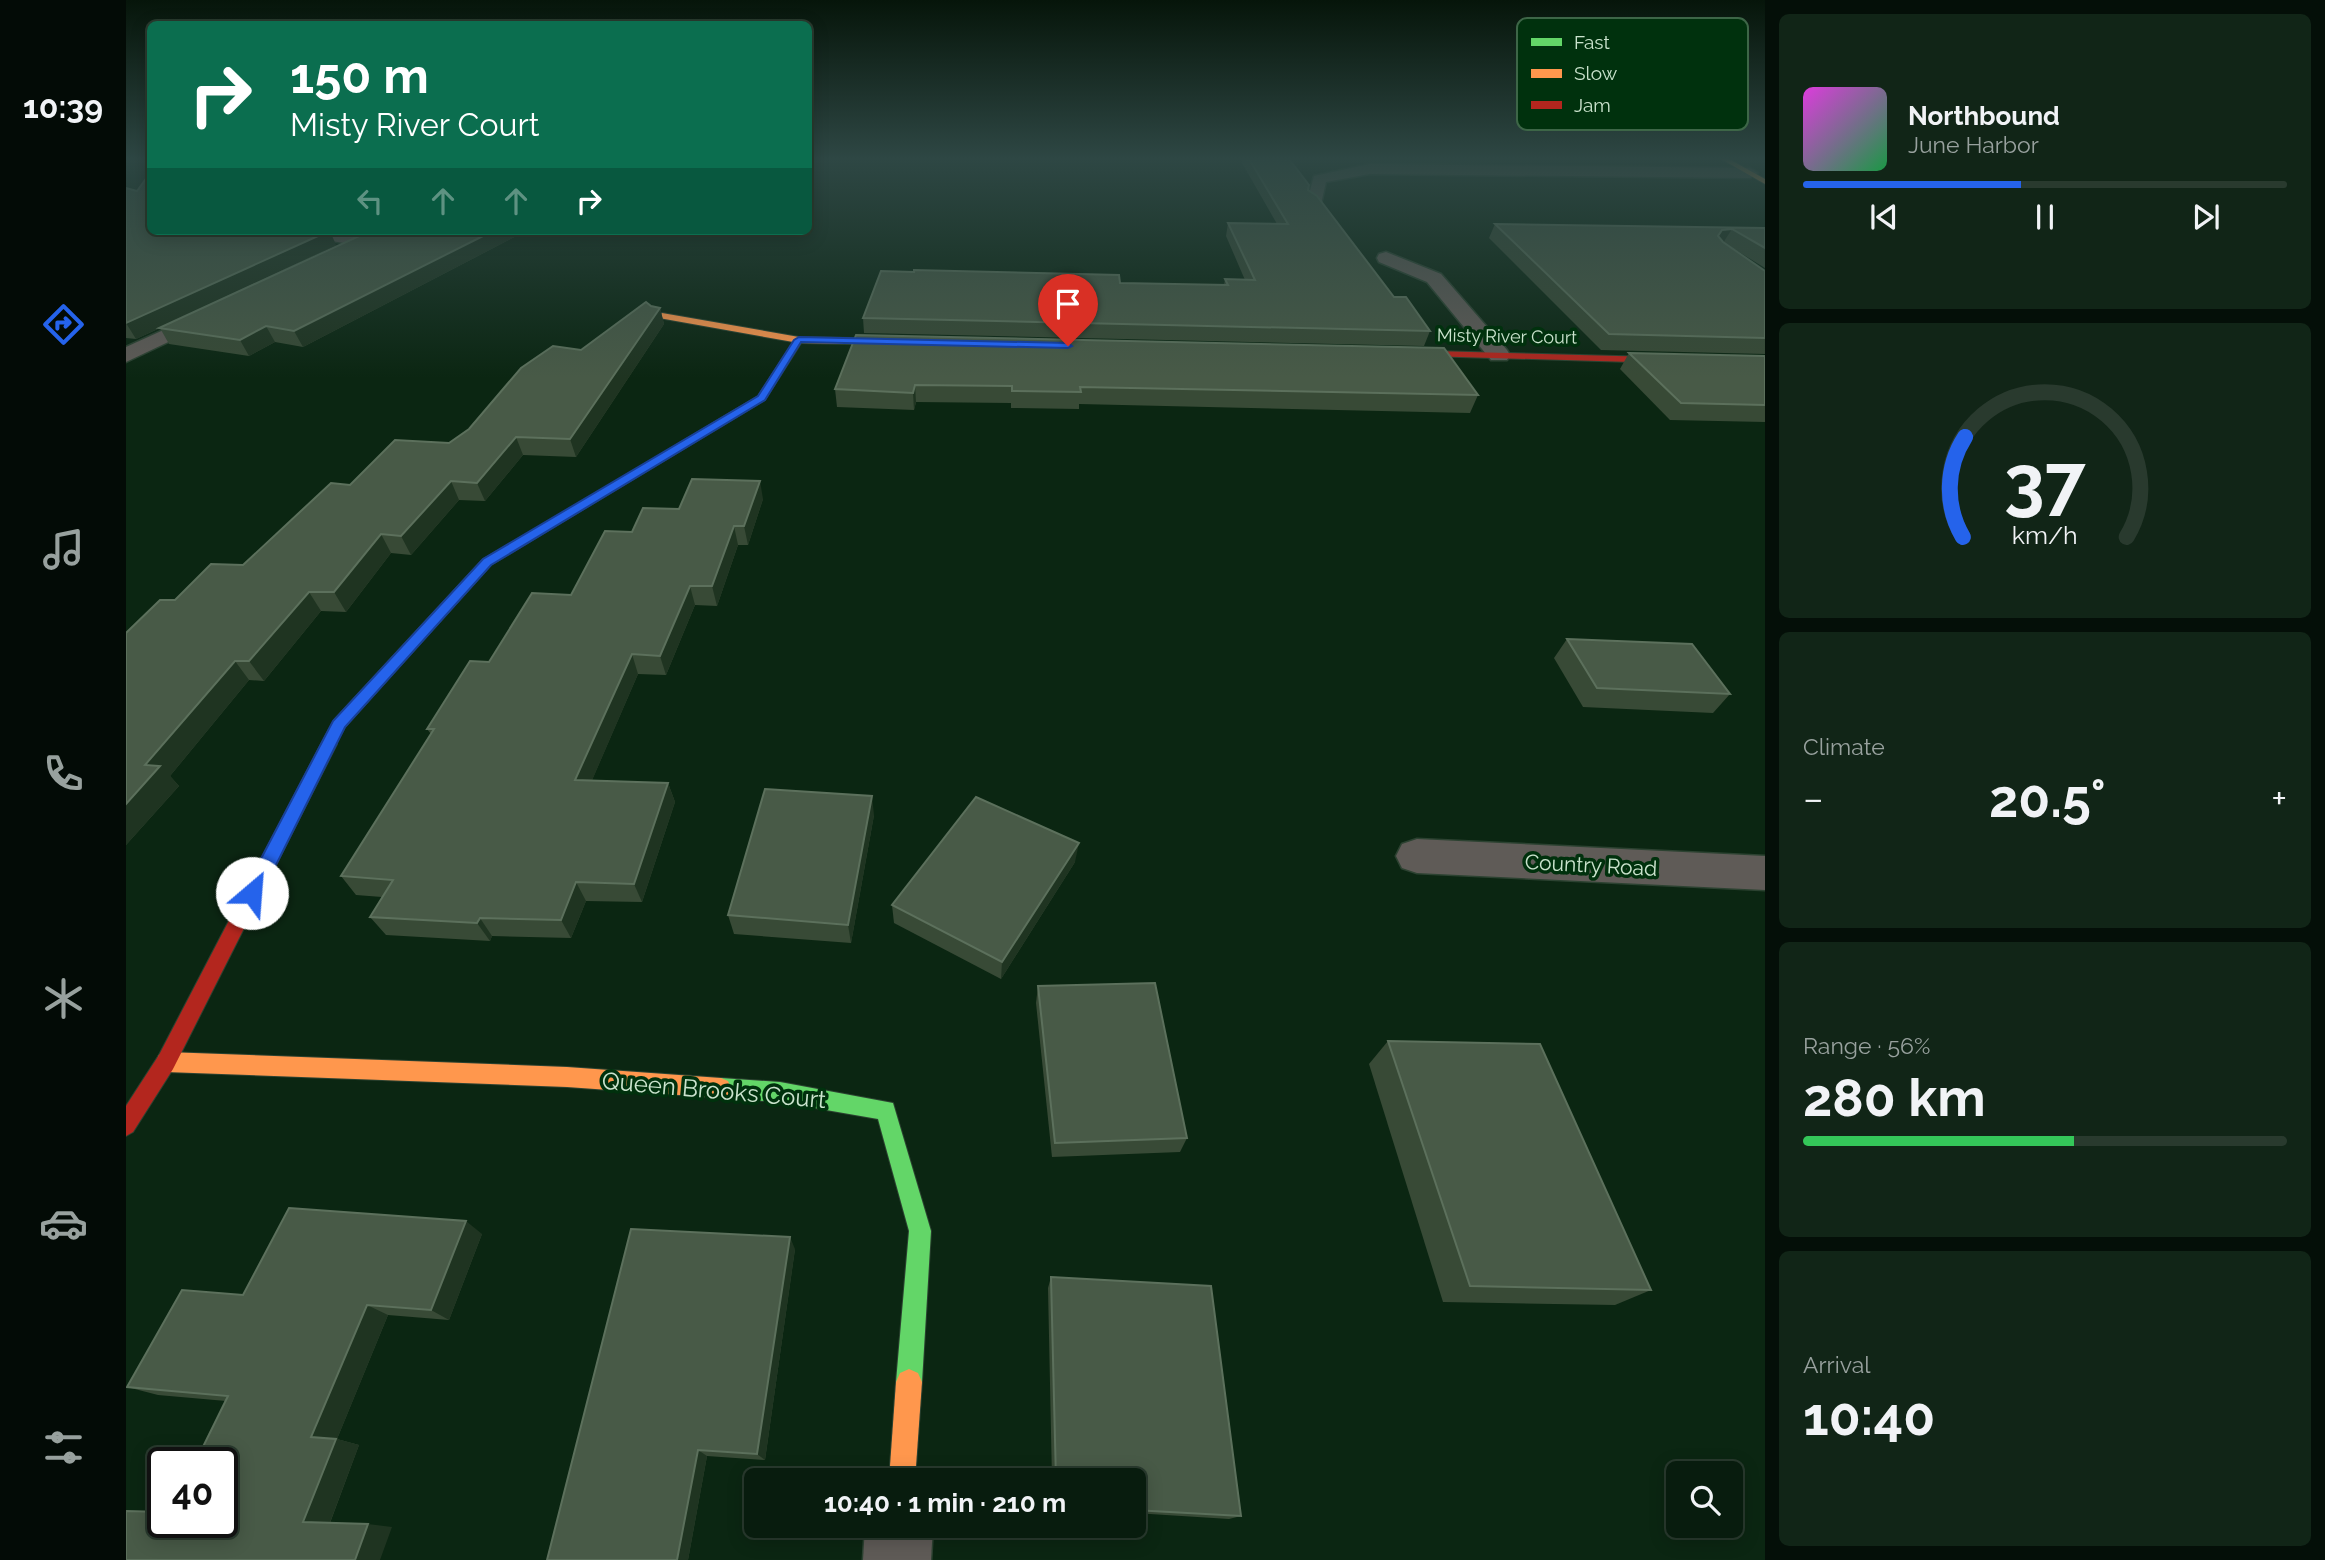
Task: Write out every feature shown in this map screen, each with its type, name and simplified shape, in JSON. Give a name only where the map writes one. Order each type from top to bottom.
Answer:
[{"type":"street","points":[[325,235],[363,241]]},
{"type":"street","points":[[326,259],[377,235]]},
{"type":"street","points":[[1386,258],[1434,278],[1499,355]]},
{"type":"street","points":[[126,355],[227,307]]},
{"type":"street","points":[[662,316],[799,340],[922,342]]},
{"type":"street","points":[[126,1125],[166,1062],[339,724],[487,562],[762,398],[799,340]]},
{"type":"street","name":"Misty River Court","points":[[1375,353],[1765,363]]},
{"type":"street","name":"Country Road","points":[[1417,856],[1765,873]]},
{"type":"street","name":"Queen Brooks Court","points":[[166,1062],[634,1082],[780,1091],[886,1110],[920,1231],[903,1468]]},
{"type":"street","points":[[897,1560],[898,1538]]},
{"type":"building","points":[[126,232],[147,232],[147,235],[320,235],[126,323]]},
{"type":"building","points":[[1232,232],[1344,232],[1394,297],[1406,297],[1430,331],[863,318],[881,271],[1119,275],[1120,283],[1228,285],[1225,279],[1255,280]]},
{"type":"building","points":[[1503,232],[1721,232],[1718,236],[1723,242],[1765,271],[1765,338],[1609,334]]},
{"type":"building","points":[[1737,232],[1765,232],[1765,248]]},
{"type":"building","points":[[361,235],[485,235],[294,331],[266,326],[240,340],[159,328]]},
{"type":"building","points":[[646,302],[660,308],[570,439],[516,437],[477,483],[451,481],[401,536],[381,534],[334,592],[309,592],[249,661],[235,661],[145,765],[160,766],[126,804],[126,633],[160,600],[175,600],[211,564],[243,565],[331,483],[350,485],[395,440],[449,443],[469,429],[521,368],[553,346],[581,350]]},
{"type":"building","points":[[856,335],[1444,348],[1478,395],[1080,387],[1081,392],[1012,391],[1012,386],[915,385],[913,393],[835,389]]},
{"type":"building","points":[[1629,353],[1765,356],[1765,405],[1681,403]]},
{"type":"building","points":[[692,479],[760,481],[744,526],[734,526],[712,586],[690,586],[660,656],[632,654],[575,780],[668,783],[634,884],[576,882],[561,920],[480,918],[477,923],[370,917],[393,880],[341,876],[434,729],[427,729],[470,661],[489,662],[532,593],[571,595],[605,531],[632,532],[643,508],[679,509]]},
{"type":"building","points":[[1567,639],[1692,644],[1730,694],[1597,688]]},
{"type":"building","points":[[765,789],[872,796],[848,925],[728,915]]},
{"type":"building","points":[[976,797],[1079,843],[1002,962],[892,905]]},
{"type":"building","points":[[1155,983],[1187,1138],[1055,1143],[1038,986]]},
{"type":"building","points":[[1388,1041],[1540,1044],[1651,1290],[1470,1286]]},
{"type":"building","points":[[289,1208],[466,1221],[431,1310],[367,1305],[311,1437],[336,1439],[303,1522],[368,1524],[355,1560],[126,1560],[126,1511],[147,1512],[147,1538],[238,1538],[238,1447],[203,1447],[228,1396],[127,1387],[182,1290],[243,1295]]},
{"type":"building","points":[[631,1229],[790,1237],[757,1454],[698,1450],[677,1560],[547,1560]]},
{"type":"building","points":[[1051,1277],[1211,1286],[1241,1516],[1146,1511],[1146,1468],[1056,1468]]},
{"type":"traffic: fast","points":[[329,744],[339,724],[487,562],[555,522]]},
{"type":"traffic: fast","points":[[721,1088],[780,1092],[886,1110],[920,1231],[909,1382]]},
{"type":"traffic: slow","points":[[662,316],[799,340],[906,342]]},
{"type":"traffic: slow","points":[[166,1062],[567,1077],[721,1088]]},
{"type":"traffic: slow","points":[[903,1468],[909,1382]]},
{"type":"traffic: jam","points":[[555,522],[762,398],[799,340]]},
{"type":"traffic: jam","points":[[1396,353],[1765,363]]},
{"type":"traffic: jam","points":[[126,1125],[166,1062],[329,744]]},
{"type":"route","points":[[252,893],[339,724],[487,562],[762,398],[799,340],[1068,346]]}]
